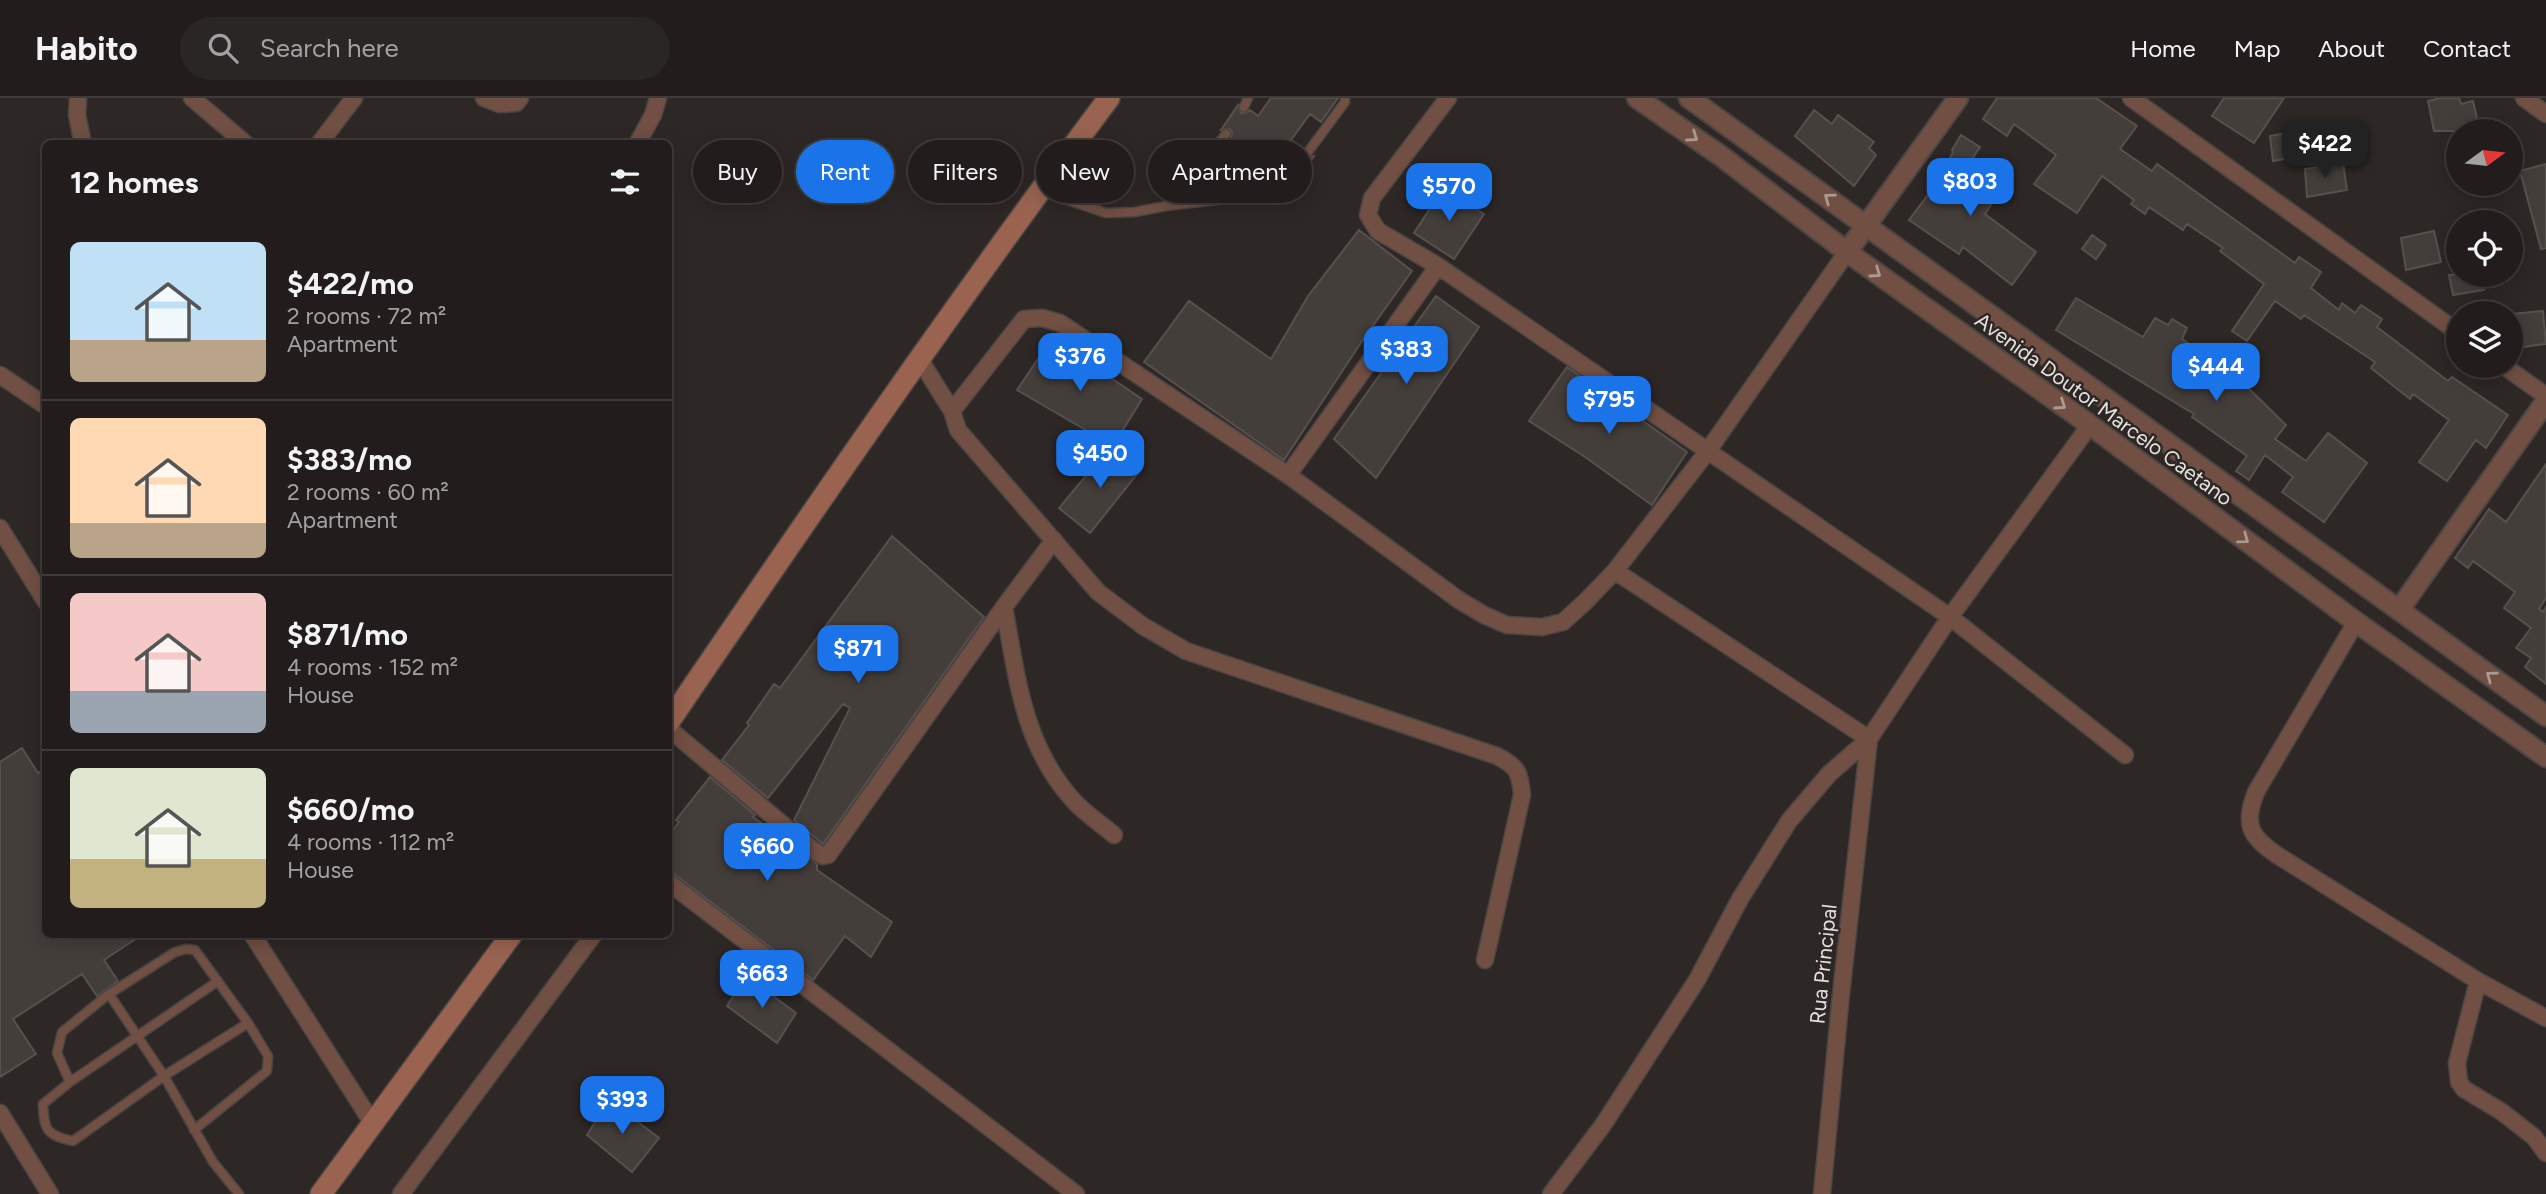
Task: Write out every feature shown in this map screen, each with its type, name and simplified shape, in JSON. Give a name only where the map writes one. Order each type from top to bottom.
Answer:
[{"type":"main road","points":[[1077,140],[1109,98]]},
{"type":"main road","points":[[672,717],[850,455],[1036,195]]},
{"type":"main road","points":[[321,1194],[509,938]]},
{"type":"street","points":[[78,98],[77,115],[82,140]]},
{"type":"street","points":[[192,98],[241,140]]},
{"type":"street","points":[[322,140],[354,98]]},
{"type":"street","points":[[484,98],[500,104],[516,103],[520,98]]},
{"type":"street","points":[[639,140],[653,115],[658,98]]},
{"type":"street","points":[[1448,98],[1372,198],[1368,215],[1378,231],[1438,266],[1950,617],[2125,755]]},
{"type":"street","name":"Avenida Doutor Marcelo Caetano","points":[[1637,98],[1721,156],[1847,252],[2546,757]]},
{"type":"street","name":"Avenida Doutor Marcelo Caetano","points":[[1689,98],[2546,716]]},
{"type":"street","points":[[952,411],[1024,319],[1042,318],[1060,323],[1288,475],[1459,600],[1484,615],[1507,625],[1542,627],[1563,622],[1615,572],[1707,452],[1958,98]]},
{"type":"street","points":[[2131,98],[2446,325]]},
{"type":"street","points":[[2524,98],[2546,114]]},
{"type":"street","points":[[1288,475],[1438,266]]},
{"type":"street","points":[[920,360],[952,411],[958,430],[1098,592],[1143,626],[1186,651],[1497,756],[1513,764],[1520,778],[1522,795],[1485,960]]},
{"type":"street","points":[[0,375],[42,404]]},
{"type":"street","points":[[2399,610],[2546,399],[2519,378]]},
{"type":"street","points":[[1551,1194],[1603,1125],[1697,980],[1740,899],[1789,821],[1829,774],[1869,739],[1950,617],[2090,425]]},
{"type":"street","points":[[0,528],[42,596]]},
{"type":"street","points":[[672,731],[813,850],[824,856],[828,855],[1054,540]]},
{"type":"street","points":[[1615,572],[1869,739]]},
{"type":"street","points":[[1004,607],[1023,712],[1049,769],[1073,801],[1114,835]]},
{"type":"street","points":[[2356,622],[2256,793],[2250,809],[2250,829],[2259,842],[2277,855],[2479,981],[2546,1018]]},
{"type":"street","name":"Rua Principal","points":[[1822,1194],[1838,1018],[1869,739]]},
{"type":"street","points":[[672,885],[1076,1194]]},
{"type":"street","points":[[255,938],[373,1124]]},
{"type":"street","points":[[401,1194],[591,938]]},
{"type":"street","points":[[2479,981],[2456,1062],[2459,1082],[2464,1090],[2502,1112],[2534,1137],[2546,1153]]},
{"type":"street","points":[[0,1113],[50,1194]]},
{"type":"lane","points":[[1312,147],[1345,102],[1345,98]]},
{"type":"lane","points":[[1166,205],[1226,134]]},
{"type":"lane","points":[[1076,203],[1106,213],[1135,212],[1185,203]]},
{"type":"lane","points":[[69,1082],[57,1053],[61,1032],[109,994],[175,952],[195,950],[248,1023],[268,1056],[267,1071],[194,1130]]},
{"type":"lane","points":[[218,981],[69,1082],[43,1104],[44,1126],[54,1137],[73,1141],[164,1076],[248,1023]]},
{"type":"lane","points":[[109,994],[164,1076],[213,1162],[239,1194]]},
{"type":"building","points":[[1271,98],[1338,98],[1321,122],[1310,114],[1291,140],[1234,140],[1230,129],[1221,130],[1238,105],[1241,113],[1250,110],[1258,116]]},
{"type":"building","points":[[1997,98],[2096,98],[2137,126],[2120,149],[2152,171],[2157,164],[2295,263],[2299,257],[2321,272],[2311,288],[2339,310],[2342,303],[2355,313],[2361,305],[2382,319],[2377,327],[2448,381],[2453,378],[2508,415],[2486,448],[2476,440],[2447,481],[2419,462],[2449,420],[2413,394],[2410,399],[2371,368],[2375,362],[2304,315],[2301,319],[2275,301],[2247,341],[2232,331],[2264,284],[2220,251],[2223,248],[2187,224],[2183,230],[2149,207],[2145,214],[2131,204],[2134,200],[2102,176],[2077,213],[2034,184],[2056,155],[2014,124],[2007,136],[1983,119]]},
{"type":"building","points":[[2224,98],[2284,98],[2254,143],[2212,116]]},
{"type":"building","points":[[2459,98],[2461,104],[2473,101],[2477,119],[2446,119],[2446,131],[2434,131],[2428,101]]},
{"type":"building","points":[[1814,110],[1832,124],[1838,115],[1874,142],[1869,148],[1876,155],[1854,186],[1795,136]]},
{"type":"building","points":[[2298,131],[2302,156],[2273,161],[2270,136]]},
{"type":"building","points":[[1961,135],[1980,147],[1962,174],[1996,197],[1985,214],[2036,252],[2012,285],[1963,247],[1959,254],[1909,220],[1936,184],[1933,182],[1948,162]]},
{"type":"building","points":[[2343,163],[2347,190],[2307,197],[2305,169]]},
{"type":"building","points":[[2546,164],[2546,248],[2541,249],[2524,186],[2524,170]]},
{"type":"building","points":[[1444,187],[1484,214],[1454,259],[1414,233]]},
{"type":"building","points":[[1359,230],[1412,271],[1362,341],[1284,460],[1144,362],[1189,301],[1271,359],[1308,296]]},
{"type":"building","points":[[2434,231],[2441,262],[2406,270],[2401,238]]},
{"type":"building","points":[[2092,235],[2106,245],[2096,259],[2082,249]]},
{"type":"building","points":[[2451,287],[2483,287],[2484,290],[2453,295]]},
{"type":"building","points":[[1436,296],[1479,327],[1376,478],[1334,439]]},
{"type":"building","points":[[2076,298],[2143,337],[2155,318],[2168,325],[2172,319],[2187,328],[2182,339],[2224,367],[2231,356],[2244,365],[2237,377],[2286,425],[2275,439],[2306,461],[2328,433],[2367,463],[2324,522],[2282,492],[2293,477],[2265,455],[2249,480],[2236,471],[2247,456],[2192,417],[2194,414],[2056,330]]},
{"type":"building","points":[[2543,311],[2546,344],[2523,347],[2523,313]]},
{"type":"building","points":[[1052,338],[1142,399],[1113,446],[1017,390]]},
{"type":"building","points":[[1567,367],[1687,452],[1652,505],[1529,421]]},
{"type":"building","points":[[1109,448],[1142,468],[1090,533],[1059,508]]},
{"type":"building","points":[[2546,464],[2546,598],[2539,609],[2543,612],[2546,607],[2546,684],[2525,667],[2531,658],[2516,648],[2531,628],[2504,608],[2515,592],[2473,561],[2468,568],[2455,558],[2489,509],[2506,522]]},
{"type":"building","points":[[892,536],[984,617],[823,844],[794,820],[850,708],[843,704],[768,798],[722,760],[749,725],[747,723],[774,684],[780,688]]},
{"type":"building","points":[[22,748],[38,773],[42,771],[42,938],[137,938],[104,960],[118,981],[97,996],[82,974],[13,1019],[36,1054],[0,1077],[0,762]]},
{"type":"building","points":[[710,777],[755,815],[753,817],[817,864],[817,870],[892,922],[871,957],[845,936],[813,980],[672,873],[672,832],[679,822],[676,820]]},
{"type":"building","points":[[746,976],[796,1013],[777,1043],[727,1006]]},
{"type":"building","points":[[609,1100],[659,1138],[632,1172],[587,1135]]}]
